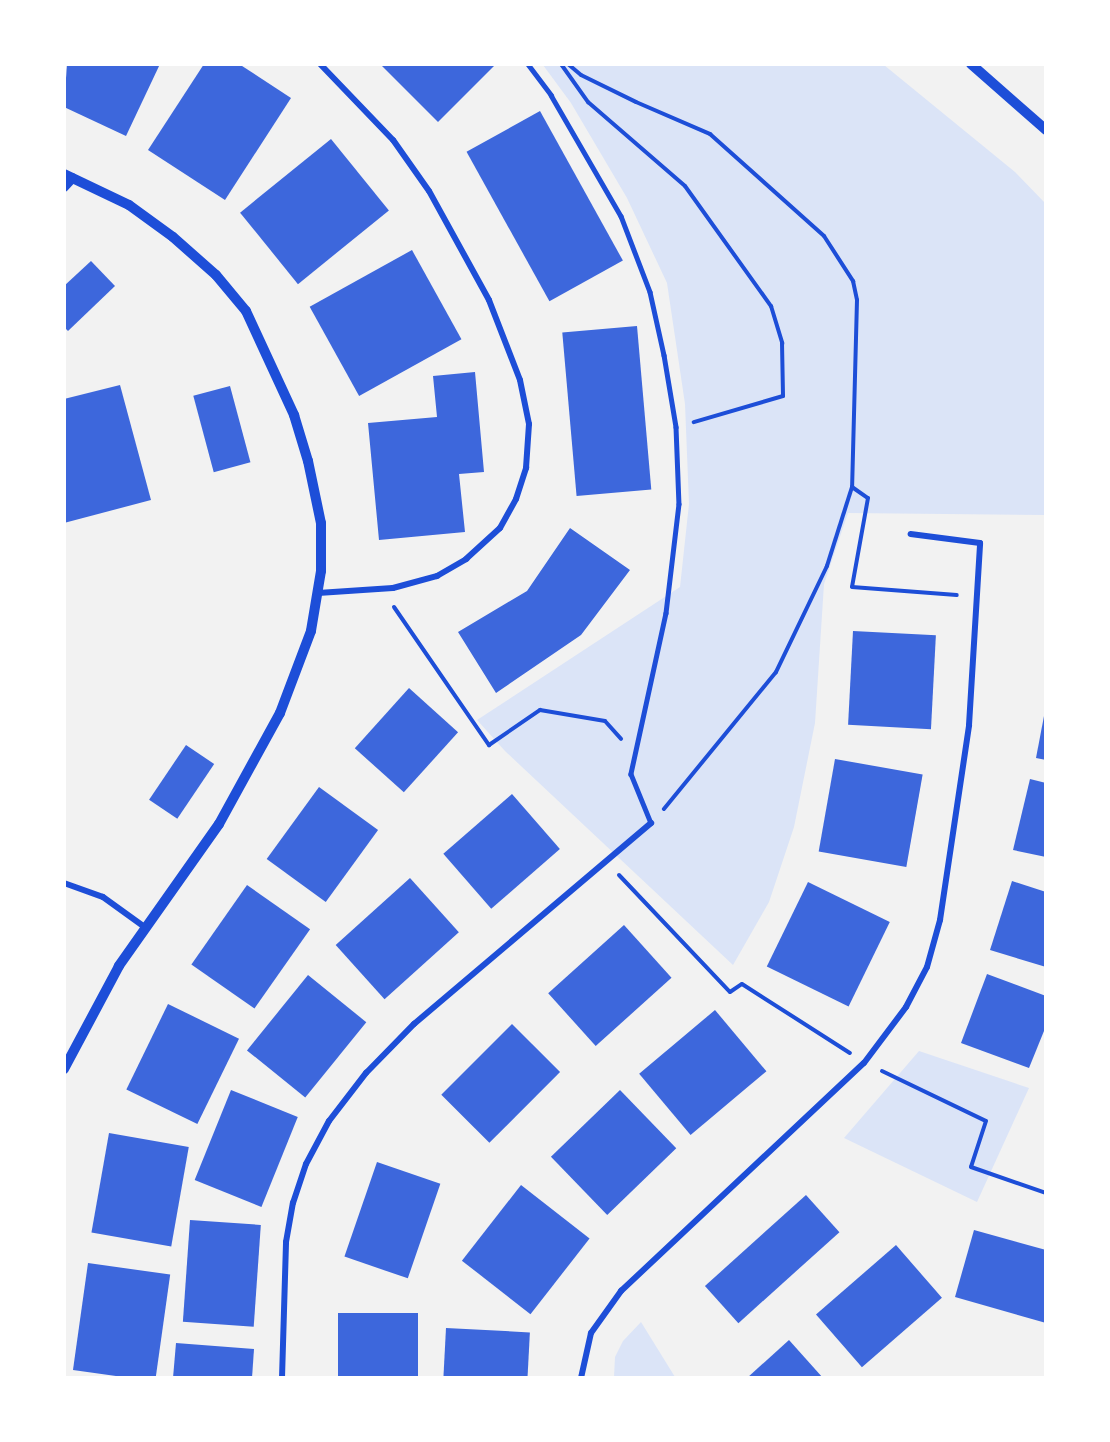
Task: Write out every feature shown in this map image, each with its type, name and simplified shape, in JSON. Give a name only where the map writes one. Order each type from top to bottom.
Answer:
[{"type":"street","points":[[318,593],[382,589],[436,576],[466,559],[500,528],[516,499],[526,468],[529,424],[520,380],[493,309],[441,211],[393,140],[320,64]]},
{"type":"street","points":[[971,64],[1046,130]]},
{"type":"street","points":[[64,187],[68,176],[129,205],[173,237],[216,275],[246,311],[294,415],[308,460],[321,523],[318,593],[299,670],[280,713],[219,824],[97,1002],[64,1069]]},
{"type":"street","points":[[581,1377],[591,1333],[621,1291],[864,1063],[906,1007],[927,967],[940,920],[969,725],[980,543],[911,534]]},
{"type":"street","points":[[282,1377],[286,1242],[293,1203],[306,1164],[329,1121],[366,1073],[414,1024],[651,823]]},
{"type":"street","points":[[64,883],[103,897],[146,928]]},
{"type":"lane","points":[[528,64],[551,95],[621,216],[650,292],[676,427],[678,515],[666,613],[631,774],[651,823]]},
{"type":"path","points":[[561,64],[588,102],[685,186],[744,267],[774,315],[782,343],[783,396],[676,427]]},
{"type":"path","points":[[568,64],[626,98],[710,134],[824,236],[853,281],[857,300],[857,387],[852,488],[827,566],[776,672],[651,823]]},
{"type":"path","points":[[852,488],[868,498],[852,587],[978,597]]},
{"type":"path","points":[[382,589],[489,745],[540,710],[605,721],[635,756]]},
{"type":"path","points":[[606,861],[730,992],[742,984],[864,1063],[986,1121],[971,1167],[1046,1193]]},
{"type":"shaded area","points":[[543,65],[884,65],[1015,172],[1045,203],[1045,515],[848,513],[824,584],[815,723],[794,827],[769,902],[733,965],[505,751],[477,720],[680,587],[689,504],[685,404],[667,283],[627,198],[571,103]]},
{"type":"shaded area","points":[[919,1051],[1029,1088],[977,1202],[844,1138]]},
{"type":"shaded area","points":[[641,1322],[675,1377],[614,1377],[615,1357],[623,1341]]},
{"type":"building","points":[[67,64],[160,64],[126,136],[64,107]]},
{"type":"building","points":[[204,64],[239,64],[291,98],[225,200],[148,150]]},
{"type":"building","points":[[380,64],[496,64],[438,122]]},
{"type":"building","points":[[540,111],[623,261],[549,301],[467,152]]},
{"type":"building","points":[[331,139],[389,210],[298,284],[240,213]]},
{"type":"building","points":[[412,250],[461,339],[359,396],[310,307]]},
{"type":"building","points":[[91,261],[115,286],[68,331],[64,327],[64,286]]},
{"type":"building","points":[[637,326],[651,489],[577,496],[562,333]]},
{"type":"building","points":[[475,372],[484,472],[459,474],[465,532],[379,540],[368,423],[437,417],[433,376]]},
{"type":"building","points":[[120,385],[151,500],[64,523],[64,399]]},
{"type":"building","points":[[230,386],[250,462],[214,472],[193,396]]},
{"type":"building","points":[[570,528],[630,570],[581,635],[496,693],[458,632],[527,591]]},
{"type":"building","points":[[853,631],[936,635],[931,729],[848,725]]},
{"type":"building","points":[[409,688],[458,732],[404,792],[355,748]]},
{"type":"building","points":[[1044,716],[1046,716],[1046,760],[1036,758]]},
{"type":"building","points":[[186,745],[214,764],[177,819],[149,800]]},
{"type":"building","points":[[835,759],[923,774],[906,867],[819,852]]},
{"type":"building","points":[[1030,779],[1046,783],[1046,857],[1013,850]]},
{"type":"building","points":[[319,787],[378,830],[326,902],[267,859]]},
{"type":"building","points":[[512,794],[560,849],[491,909],[443,854]]},
{"type":"building","points":[[410,878],[459,932],[385,999],[336,945]]},
{"type":"building","points":[[1012,881],[1046,892],[1046,967],[990,950]]},
{"type":"building","points":[[808,882],[890,922],[849,1006],[767,966]]},
{"type":"building","points":[[247,885],[310,929],[254,1009],[191,964]]},
{"type":"building","points":[[624,925],[672,978],[596,1046],[548,993]]},
{"type":"building","points":[[987,974],[1046,996],[1046,1026],[1029,1068],[961,1043]]},
{"type":"building","points":[[308,975],[366,1022],[305,1098],[247,1050]]},
{"type":"building","points":[[168,1004],[239,1039],[197,1124],[126,1089]]},
{"type":"building","points":[[715,1010],[766,1071],[691,1135],[639,1074]]},
{"type":"building","points":[[512,1024],[560,1072],[489,1143],[441,1095]]},
{"type":"building","points":[[231,1090],[298,1117],[261,1207],[195,1180]]},
{"type":"building","points":[[620,1090],[676,1148],[607,1215],[551,1157]]},
{"type":"building","points":[[109,1133],[189,1147],[171,1247],[91,1232]]},
{"type":"building","points":[[377,1162],[440,1184],[408,1278],[344,1257]]},
{"type":"building","points":[[521,1185],[590,1239],[530,1314],[462,1261]]},
{"type":"building","points":[[806,1195],[839,1232],[738,1323],[705,1286]]},
{"type":"building","points":[[190,1220],[261,1225],[254,1327],[183,1322]]},
{"type":"building","points":[[974,1230],[1046,1250],[1046,1323],[955,1297]]},
{"type":"building","points":[[896,1245],[942,1298],[862,1367],[816,1315]]},
{"type":"building","points":[[88,1263],[170,1275],[156,1378],[130,1378],[73,1370]]},
{"type":"building","points":[[338,1313],[418,1313],[418,1378],[338,1378]]},
{"type":"building","points":[[446,1328],[530,1332],[527,1378],[443,1378]]},
{"type":"building","points":[[789,1340],[823,1378],[747,1378]]},
{"type":"building","points":[[176,1343],[254,1349],[252,1378],[173,1378]]}]
